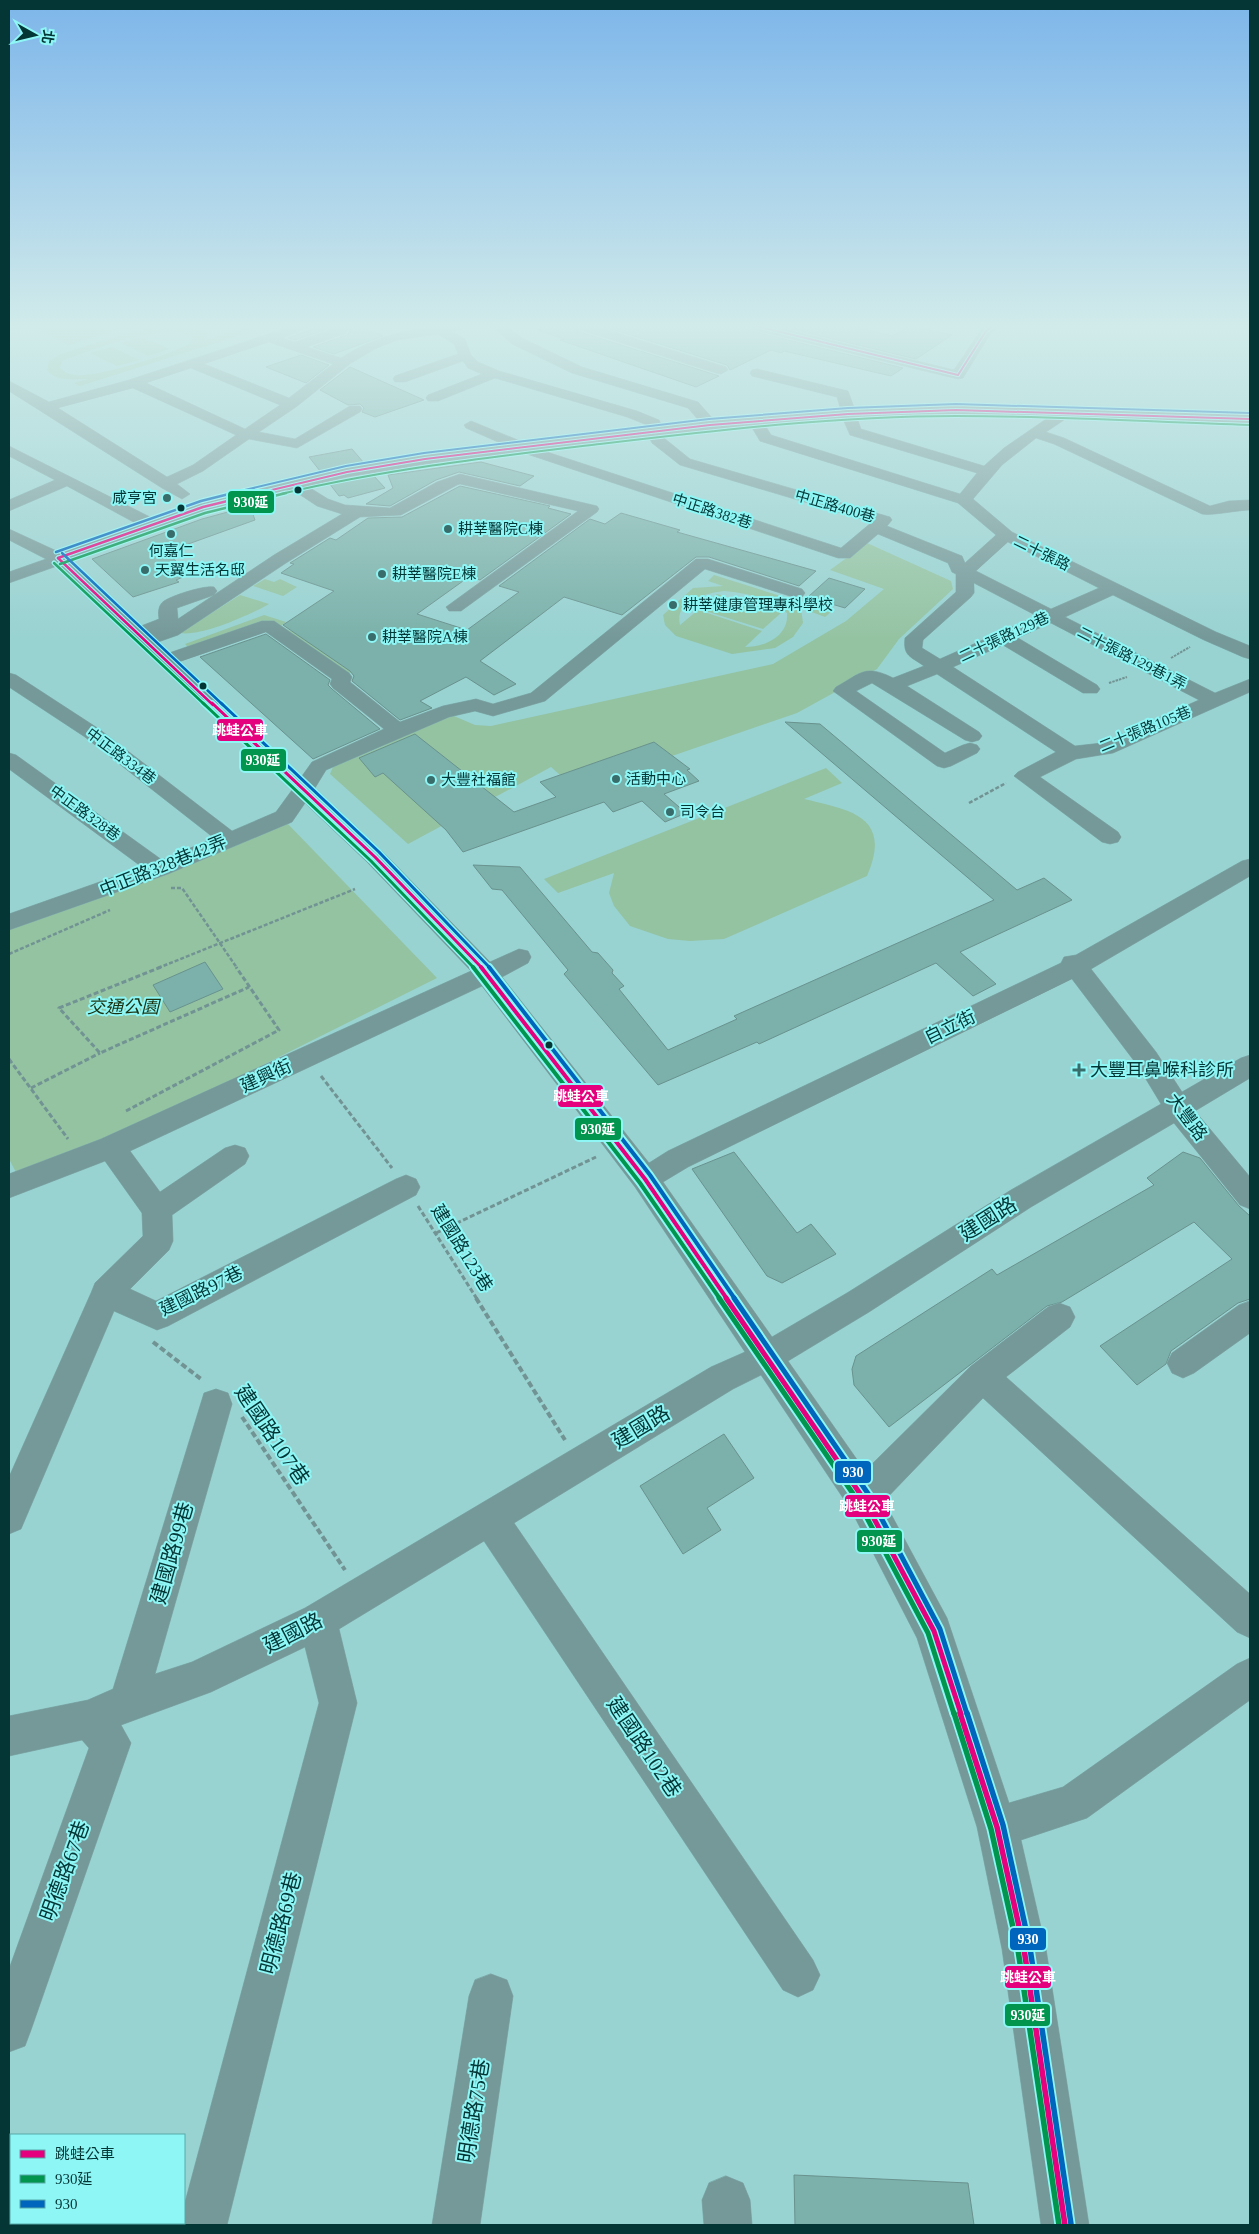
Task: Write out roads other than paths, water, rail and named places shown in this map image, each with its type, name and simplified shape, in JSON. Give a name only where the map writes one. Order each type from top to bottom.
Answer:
[{"type":"street","points":[[82,430],[202,507]]},
{"type":"street","points":[[237,430],[245,434],[296,444],[319,430]]},
{"type":"street","points":[[167,485],[174,479],[198,468],[251,430]]},
{"type":"street","name":"中正路382巷","points":[[484,430],[546,456],[844,554],[880,523]]},
{"type":"street","points":[[9,578],[58,558],[202,507],[346,472],[425,459],[663,430]]},
{"type":"street","points":[[761,430],[765,438],[964,500],[986,471],[1038,430]]},
{"type":"street","points":[[854,430],[986,471]]},
{"type":"street","name":"中正路400巷","points":[[656,431],[657,440],[685,462],[880,523],[956,560],[958,568],[965,572]]},
{"type":"street","points":[[1034,433],[1059,441],[1208,512],[1229,506],[1250,505]]},
{"type":"street","points":[[9,450],[152,525]]},
{"type":"street","points":[[295,484],[303,492],[336,510],[354,514],[394,512],[449,481],[460,479],[591,509],[455,607]]},
{"type":"street","points":[[9,506],[66,481]]},
{"type":"street","points":[[9,490],[28,499]]},
{"type":"street","points":[[265,492],[274,500],[314,512],[336,510]]},
{"type":"street","points":[[9,522],[28,499]]},
{"type":"street","name":"二十張路","points":[[964,500],[1006,535],[1210,636],[1229,642],[1250,653]]},
{"type":"street","points":[[268,550],[336,510]]},
{"type":"street","points":[[141,637],[172,631],[207,599],[280,559],[354,514]]},
{"type":"street","points":[[9,534],[58,558],[375,857],[487,974],[645,1178],[863,1498],[934,1631],[997,1827],[1024,1949],[1065,2225]]},
{"type":"street","points":[[1006,535],[965,572],[965,593],[914,638],[913,650],[1071,753]]},
{"type":"street","name":"中正路328巷42弄","points":[[9,922],[164,878],[229,839],[284,817],[319,766],[398,730],[444,712],[476,705],[493,710],[538,697],[702,563],[796,593]]},
{"type":"street","name":"二十張路129巷1弄","points":[[965,572],[1213,700]]},
{"type":"street","name":"二十張路129巷","points":[[892,685],[941,667],[1002,637],[1114,588]]},
{"type":"street","points":[[141,637],[169,622],[167,611],[170,605],[207,599]]},
{"type":"street","points":[[166,660],[268,625],[342,677],[340,684],[398,730]]},
{"type":"street","points":[[1229,642],[1250,632]]},
{"type":"street","points":[[1002,637],[1090,689]]},
{"type":"street","points":[[872,675],[892,685],[971,742],[944,762],[843,691],[872,675]]},
{"type":"street","name":"中正路334巷","points":[[9,679],[92,733],[229,839]]},
{"type":"street","name":"二十張路105巷","points":[[1110,838],[1025,776],[1071,753],[1106,749],[1250,685]]},
{"type":"street","name":"中正路328巷","points":[[9,759],[164,878]]},
{"type":"street","name":"自立街","points":[[645,1178],[687,1155],[1075,964],[1250,866]]},
{"type":"street","name":"建興街","points":[[9,1186],[111,1147],[487,974],[519,957]]},
{"type":"street","name":"大豐路","points":[[1075,964],[1148,1060],[1178,1109],[1250,1198]]},
{"type":"street","name":"建國路","points":[[9,1736],[89,1719],[128,1702],[198,1679],[318,1621],[722,1378],[767,1358],[1086,1159],[1134,1131],[1178,1109],[1250,1065]]},
{"type":"street","points":[[9,1517],[18,1473],[106,1292],[158,1241],[157,1210],[111,1147]]},
{"type":"street","points":[[157,1210],[235,1156]]},
{"type":"street","name":"建國路97巷","points":[[106,1292],[157,1316],[406,1187]]},
{"type":"street","points":[[1183,1363],[1250,1315]]},
{"type":"street","points":[[863,1498],[982,1376],[1058,1317]]},
{"type":"street","points":[[982,1376],[1250,1619]]},
{"type":"street","name":"建國路99巷","points":[[128,1702],[219,1398]]},
{"type":"street","name":"建國路102巷","points":[[490,1518],[798,1975]]},
{"type":"street","name":"明德路69巷","points":[[203,2225],[338,1703],[318,1621]]},
{"type":"street","points":[[997,1827],[1073,1804],[1250,1677]]},
{"type":"street","name":"明德路67巷","points":[[9,2030],[111,1743],[89,1719]]},
{"type":"street","name":"明德路75巷","points":[[456,2225],[491,1996]]},
{"type":"place","name":"咸亨宮","points":[[167,498]]},
{"type":"place","name":"耕莘醫院C棟","points":[[448,529]]},
{"type":"place","name":"何嘉仁","points":[[171,534]]},
{"type":"place","name":"天翼生活名邸","points":[[145,570]]},
{"type":"place","name":"耕莘醫院E棟","points":[[382,574]]},
{"type":"place","name":"耕莘健康管理專科學校","points":[[673,605]]},
{"type":"place","name":"耕莘醫院A棟","points":[[372,637]]},
{"type":"place","name":"活動中心","points":[[616,779]]},
{"type":"place","name":"大豐社福館","points":[[431,780]]},
{"type":"place","name":"司令台","points":[[670,812]]},
{"type":"place","name":"大豐耳鼻喉科診所","points":[[1079,1070]]},
{"type":"park label","name":"交通公園","points":[[123,1007]]}]
